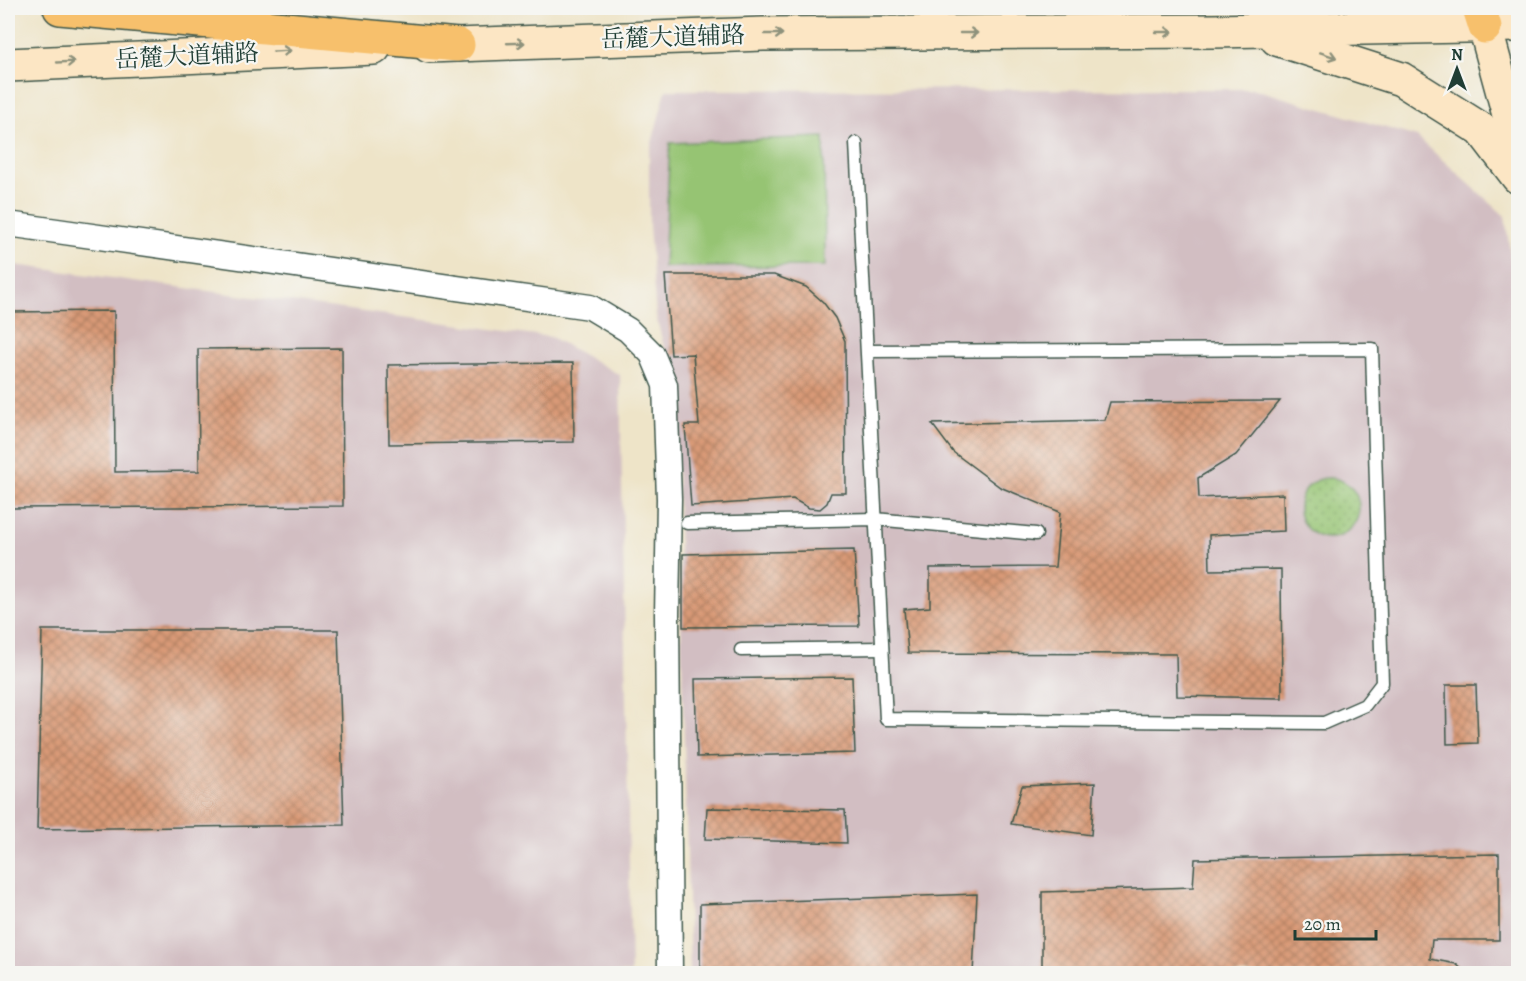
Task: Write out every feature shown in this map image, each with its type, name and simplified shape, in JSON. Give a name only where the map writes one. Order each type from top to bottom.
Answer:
[{"type":"highway","points":[[60,8],[458,45]]},
{"type":"main road","name":"岳麓大道辅路","points":[[8,64],[763,34],[1252,31],[1482,17],[1518,25]]},
{"type":"main road","points":[[1482,17],[1518,148]]},
{"type":"main road","points":[[1252,31],[1401,79],[1482,130],[1518,177]]},
{"type":"street","points":[[8,224],[590,307],[628,330],[652,354],[665,385],[669,499],[667,627],[670,974]]},
{"type":"lane","points":[[856,143],[886,718],[1324,723],[1365,705],[1382,683],[1372,349],[867,351]]},
{"type":"lane","points":[[687,523],[875,519],[1035,534]]},
{"type":"lane","points":[[741,650],[882,648]]},
{"type":"shaded area","points":[[1254,89],[1417,137],[1505,216],[1518,308],[1518,973],[690,973],[675,388],[656,317],[649,226],[649,154],[666,90]]},
{"type":"shaded area","points":[[8,264],[551,337],[620,375],[631,973],[8,974]]},
{"type":"green space","points":[[824,137],[825,266],[664,267],[670,143]]},
{"type":"green space","points":[[1329,478],[1346,483],[1354,491],[1359,508],[1354,525],[1346,533],[1329,538],[1312,533],[1304,525],[1299,508],[1304,491],[1312,483]]},
{"type":"building","points":[[665,275],[774,275],[806,287],[823,302],[835,318],[845,341],[846,493],[831,493],[827,503],[820,509],[809,508],[793,499],[691,506],[685,425],[699,425],[693,354],[671,355]]},
{"type":"building","points":[[114,311],[115,472],[199,471],[198,349],[342,348],[343,506],[8,508],[8,312]]},
{"type":"building","points":[[573,363],[574,442],[389,444],[388,365]]},
{"type":"building","points":[[1280,401],[1236,455],[1198,478],[1199,498],[1283,494],[1284,531],[1209,535],[1210,570],[1281,569],[1282,698],[1177,696],[1176,654],[908,653],[904,609],[930,607],[930,568],[1055,567],[1060,512],[1000,487],[953,452],[932,424],[1105,420],[1110,402]]},
{"type":"building","points":[[854,550],[859,626],[683,627],[683,554]]},
{"type":"building","points":[[42,630],[338,630],[344,825],[37,829]]},
{"type":"building","points":[[852,677],[855,753],[697,757],[695,679]]},
{"type":"building","points":[[1446,685],[1476,685],[1478,743],[1447,744]]},
{"type":"building","points":[[1095,783],[1091,835],[1011,824],[1022,786]]},
{"type":"building","points":[[707,808],[845,810],[847,843],[705,839]]},
{"type":"building","points":[[1499,854],[1499,940],[1432,940],[1430,959],[1456,964],[1467,974],[1042,974],[1042,892],[1193,887],[1195,859]]},
{"type":"building","points":[[977,894],[973,974],[700,974],[700,904]]}]
